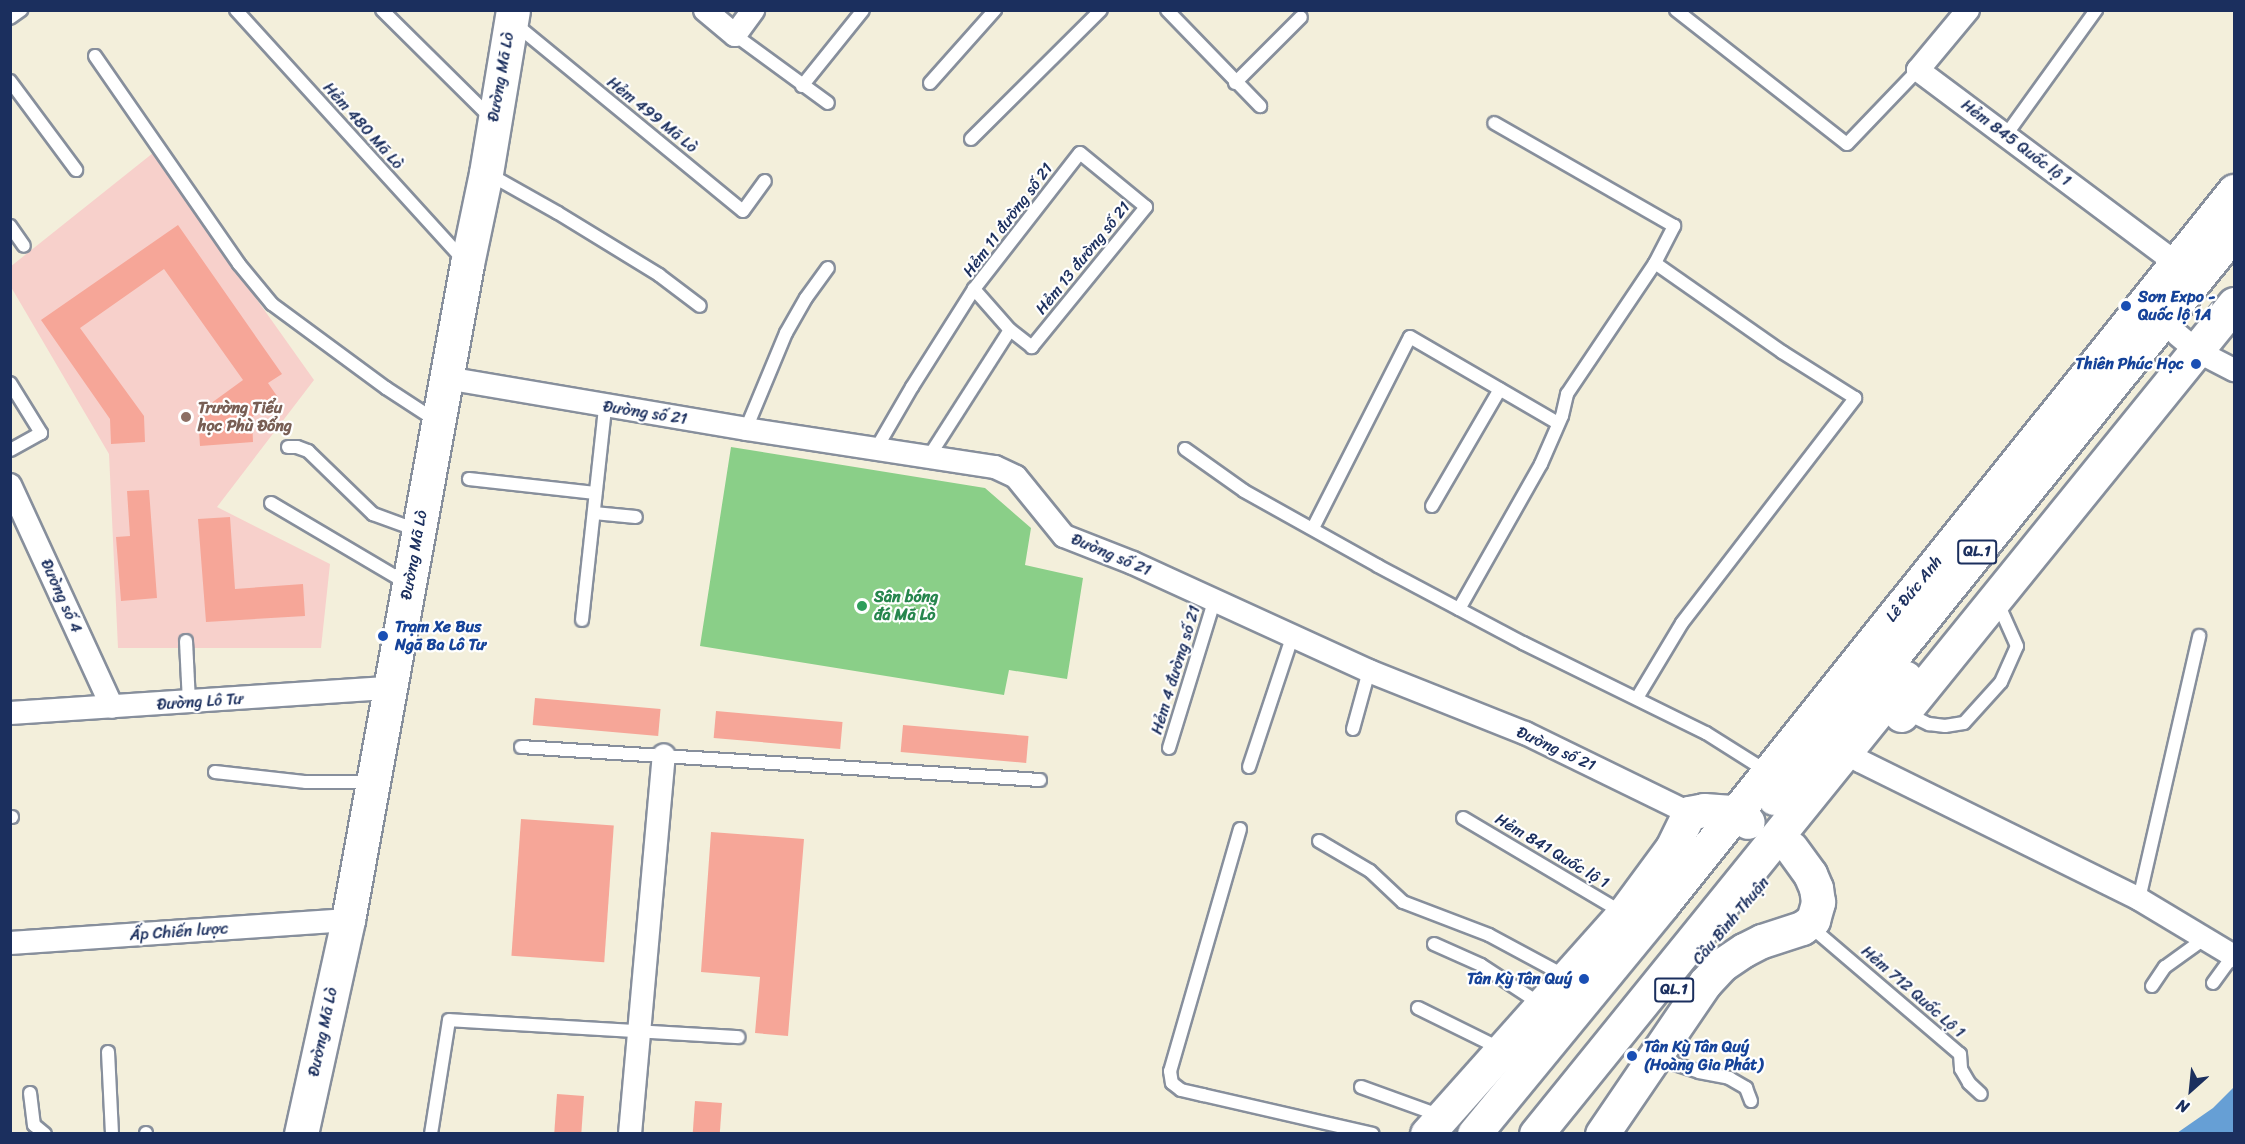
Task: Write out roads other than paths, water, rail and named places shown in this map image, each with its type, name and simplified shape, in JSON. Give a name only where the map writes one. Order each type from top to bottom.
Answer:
[{"type":"main road","name":"Đường Mã Lò","points":[[301,1134],[348,920],[467,264],[486,173],[512,16]]},
{"type":"main road","name":"Lê Đức Anh","points":[[1725,876],[1743,818],[1767,772],[2235,190]]},
{"type":"main road","name":"Lê Đức Anh","points":[[1474,1134],[1662,905],[1743,818],[1845,716],[2235,232]]},
{"type":"main road","name":"QL.1","points":[[1791,848],[1853,756],[2188,343],[2235,266]]},
{"type":"main road","name":"QL.1","points":[[2188,343],[2235,304]]},
{"type":"main road","name":"QL.1","points":[[1503,1134],[1725,876],[1904,711],[1994,597],[2087,466]]},
{"type":"main road","points":[[1435,1125],[1624,913],[1672,848],[1689,813],[1704,810],[1743,818]]},
{"type":"main road","points":[[1602,1134],[1705,983],[1724,964],[1762,941],[1809,925],[1816,912],[1816,888],[1810,874],[1791,848]]},
{"type":"main road","name":"Cầu Bình Thuận","points":[[1557,1134],[1791,848]]},
{"type":"main road","name":"Cầu Bình Thuận","points":[[1536,1134],[1725,876]]},
{"type":"street","points":[[705,10],[735,35],[753,10]]},
{"type":"street","points":[[1918,70],[1968,10]]},
{"type":"street","name":"Hẻm 845 Quốc lộ 1","points":[[1918,70],[2176,263]]},
{"type":"street","points":[[2188,343],[2235,370]]},
{"type":"street","name":"Đường số 21","points":[[446,378],[746,429],[995,466],[1016,477],[1064,536],[1133,563],[1369,671],[1525,734],[1689,813]]},
{"type":"street","name":"Đường số 4","points":[[10,484],[112,707]]},
{"type":"street","name":"Đường Lô Tư","points":[[10,713],[189,704],[390,688]]},
{"type":"street","points":[[630,1134],[664,756]]},
{"type":"street","points":[[1853,756],[2139,899],[2234,956]]},
{"type":"street","name":"Ấp Chiến lược","points":[[10,944],[348,920]]},
{"type":"lane","points":[[10,18],[21,10]]},
{"type":"lane","name":"Hẻm 480 Mã Lò","points":[[236,10],[467,264]]},
{"type":"lane","points":[[382,10],[494,121]]},
{"type":"lane","points":[[802,86],[863,10]]},
{"type":"lane","points":[[930,83],[995,10]]},
{"type":"lane","points":[[971,139],[1101,10]]},
{"type":"lane","points":[[1167,10],[1260,106]]},
{"type":"lane","points":[[1676,10],[1846,144],[1918,70]]},
{"type":"lane","points":[[2006,135],[2096,10]]},
{"type":"lane","name":"Hẻm 499 Mã Lò","points":[[512,16],[743,211],[765,181]]},
{"type":"lane","points":[[1235,82],[1301,17]]},
{"type":"lane","points":[[735,35],[828,103]]},
{"type":"lane","points":[[95,56],[239,264],[272,304],[377,382],[438,423]]},
{"type":"lane","points":[[10,81],[76,170]]},
{"type":"lane","points":[[1459,609],[1541,464],[1567,394],[1655,263],[1674,226],[1494,123]]},
{"type":"lane","name":"Hẻm 11 đường số 21","points":[[1010,330],[974,289],[1080,153]]},
{"type":"lane","name":"Hẻm 13 đường số 21","points":[[1010,330],[1032,347],[1146,207],[1080,153]]},
{"type":"lane","points":[[486,173],[558,213],[649,269],[700,306]]},
{"type":"lane","points":[[10,226],[24,246]]},
{"type":"lane","points":[[1637,698],[1682,623],[1855,399],[1782,352],[1655,263]]},
{"type":"lane","points":[[746,429],[786,333],[806,298],[828,268]]},
{"type":"lane","points":[[876,449],[974,289]]},
{"type":"lane","points":[[930,455],[1010,330]]},
{"type":"lane","points":[[1313,528],[1410,337],[1558,423]]},
{"type":"lane","points":[[10,383],[41,433],[10,450]]},
{"type":"lane","points":[[1432,506],[1500,389]]},
{"type":"lane","points":[[582,620],[605,406]]},
{"type":"lane","points":[[288,447],[297,447],[308,452],[373,514],[418,530]]},
{"type":"lane","points":[[1185,449],[1244,491],[1459,609],[1706,733],[1767,772]]},
{"type":"lane","points":[[470,479],[595,493]]},
{"type":"lane","points":[[271,503],[409,585]]},
{"type":"lane","points":[[594,513],[636,517]]},
{"type":"lane","points":[[1904,711],[1929,724],[1945,726],[1964,723],[2001,682],[2017,646],[2007,619],[1994,597]]},
{"type":"lane","name":"Hẻm 4 đường số 21","points":[[1169,748],[1214,602]]},
{"type":"lane","points":[[2139,899],[2199,636]]},
{"type":"lane","points":[[1249,767],[1293,638]]},
{"type":"lane","points":[[186,641],[189,704]]},
{"type":"lane","points":[[1353,729],[1369,671]]},
{"type":"lane","points":[[521,747],[1040,780]]},
{"type":"lane","points":[[214,772],[306,782],[373,782]]},
{"type":"lane","name":"Hẻm 841 Quốc lộ 1","points":[[1463,818],[1624,913]]},
{"type":"lane","points":[[1240,829],[1170,1071],[1172,1083],[1181,1090],[1373,1134]]},
{"type":"lane","points":[[1319,841],[1370,871],[1403,902],[1489,936],[1568,978]]},
{"type":"lane","name":"Hẻm 712 Quốc Lộ 1","points":[[1809,925],[1960,1054],[1961,1069],[1969,1083],[1981,1094]]},
{"type":"lane","points":[[2152,986],[2165,966],[2205,938]]},
{"type":"lane","points":[[1434,944],[1481,965],[1543,1006]]},
{"type":"lane","points":[[2213,983],[2234,956]]},
{"type":"lane","points":[[1418,1008],[1502,1050]]},
{"type":"lane","points":[[431,1134],[449,1020],[739,1037]]},
{"type":"lane","points":[[108,1052],[110,1133]]},
{"type":"lane","points":[[1658,1053],[1691,1070],[1729,1078],[1746,1088],[1751,1101]]},
{"type":"lane","points":[[1361,1087],[1435,1125]]},
{"type":"lane","points":[[30,1093],[34,1125],[45,1134]]},
{"type":"water","points":[[2234,1087],[2234,1133],[2177,1133],[2213,1108]]},
{"type":"place","name":"Sơn Expo - Quốc lộ 1A","points":[[2126,306]]},
{"type":"place","name":"Thiên Phúc Học","points":[[2196,364]]},
{"type":"place","name":"Trường Tiểu học Phù Đổng","points":[[186,417]]},
{"type":"place","name":"Sân bóng đá Mã Lò","points":[[862,606]]},
{"type":"place","name":"Trạm Xe Bus Ngã Ba Lô Tư","points":[[383,636]]},
{"type":"place","name":"Tân Kỳ Tân Quý","points":[[1584,979]]},
{"type":"place","name":"Tân Kỳ Tân Quý (Hoàng Gia Phát)","points":[[1632,1056]]}]
